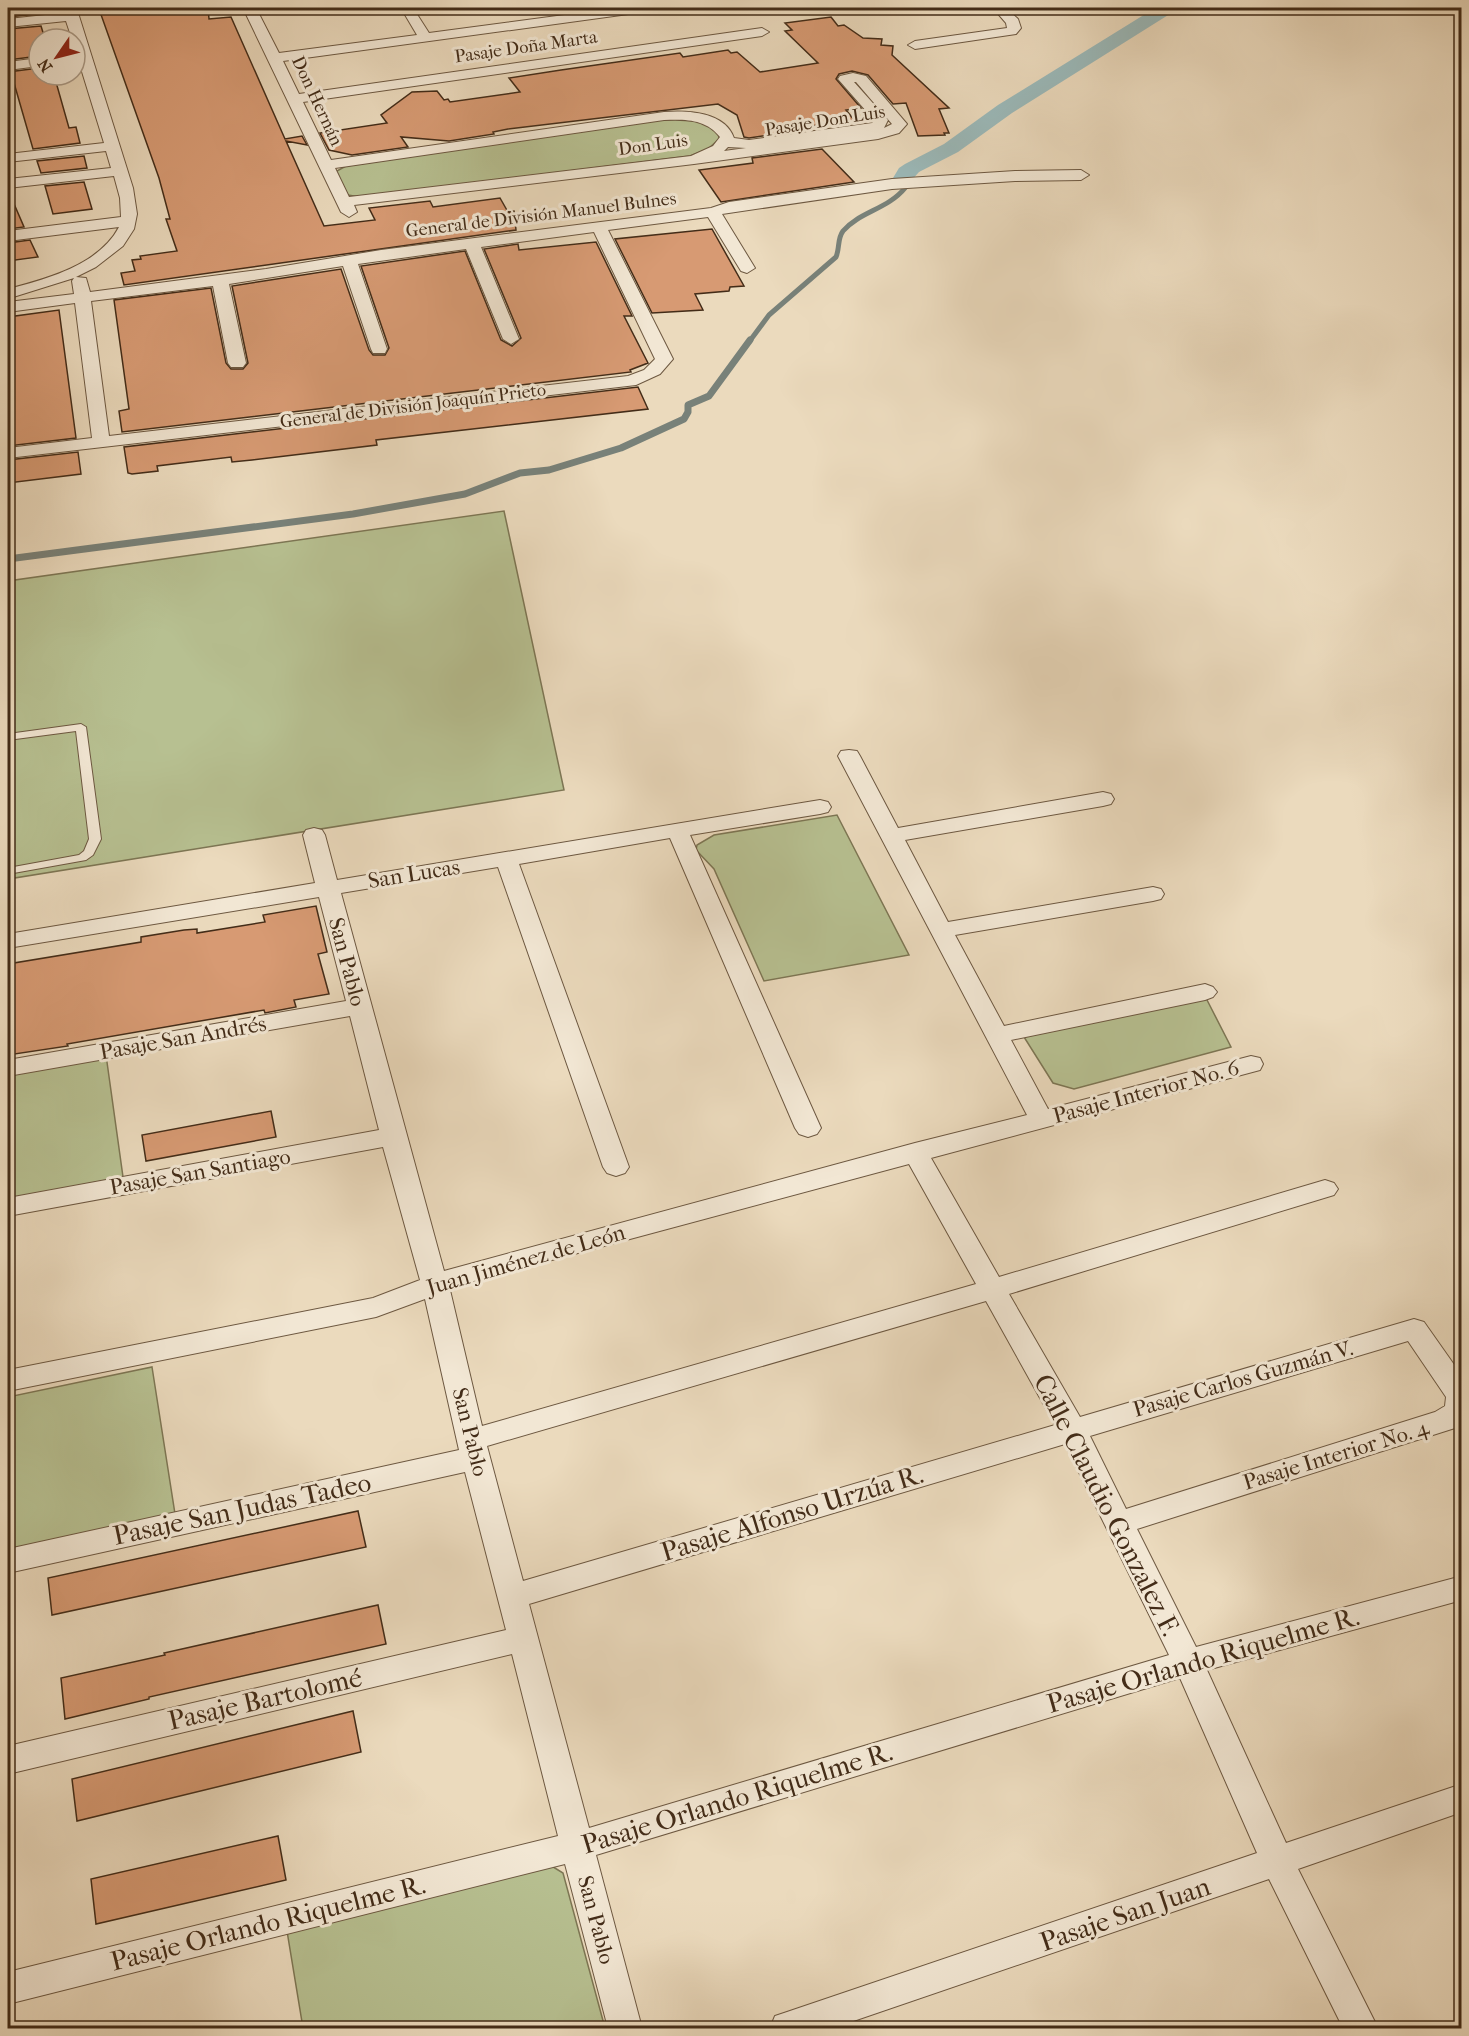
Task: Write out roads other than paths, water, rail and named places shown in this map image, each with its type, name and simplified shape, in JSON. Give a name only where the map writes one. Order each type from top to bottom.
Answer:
[{"type":"street","name":"Don Hernán","points":[[250,8],[346,207]]},
{"type":"street","points":[[407,8],[425,37]]},
{"type":"street","points":[[275,58],[643,8]]},
{"type":"street","points":[[915,45],[1011,31],[1014,28],[1013,22],[999,8]]},
{"type":"street","points":[[8,23],[71,12],[74,27]]},
{"type":"street","name":"Pasaje Doña Marta","points":[[295,99],[762,32]]},
{"type":"street","points":[[8,66],[27,64]]},
{"type":"street","points":[[8,294],[39,286],[79,270],[110,249],[126,229],[129,202],[87,77]]},
{"type":"street","name":"Pasaje Don Luis","points":[[694,160],[757,148],[878,127],[881,120],[847,82],[845,79],[849,77],[861,79],[900,124],[894,130],[878,135],[757,148],[725,142]]},
{"type":"street","name":"Don Luis","points":[[326,165],[664,116],[685,115],[711,121],[727,136],[725,142],[717,150],[694,160],[346,207]]},
{"type":"street","points":[[8,158],[112,146]]},
{"type":"street","points":[[8,184],[120,171]]},
{"type":"street","name":"General de División Manuel Bulnes","points":[[8,307],[713,212],[729,207],[892,184],[1015,176],[1081,175]]},
{"type":"street","points":[[713,212],[747,268]]},
{"type":"street","points":[[8,236],[128,221]]},
{"type":"street","name":"General de División Joaquín Prieto","points":[[8,453],[630,381],[647,376],[659,369],[664,359],[599,227]]},
{"type":"street","points":[[472,243],[511,339]]},
{"type":"street","points":[[349,260],[379,349]]},
{"type":"street","points":[[79,270],[101,442]]},
{"type":"street","points":[[220,280],[237,363]]},
{"type":"street","points":[[849,756],[1041,1119]]},
{"type":"street","points":[[892,836],[1103,799]]},
{"type":"street","name":"San Lucas","points":[[8,940],[820,807]]},
{"type":"street","points":[[677,830],[808,1128]]},
{"type":"street","name":"San Pablo","points":[[314,835],[393,1136],[435,1285],[473,1449],[624,2028]]},
{"type":"street","points":[[506,859],[616,1167]]},
{"type":"street","points":[[941,930],[1153,894]]},
{"type":"street","points":[[997,1035],[1205,992]]},
{"type":"street","name":"Pasaje San Andrés","points":[[8,1068],[359,1007]]},
{"type":"street","name":"Pasaje Interior No. 6","points":[[1041,1119],[1251,1064]]},
{"type":"street","name":"Juan Jiménez de León","points":[[8,1381],[376,1307],[491,1267],[1041,1119]]},
{"type":"street","name":"Pasaje San Santiago","points":[[8,1207],[393,1136]]},
{"type":"street","name":"Calle Claudio Gonzalez F.","points":[[915,1152],[1072,1429],[1188,1662],[1278,1862],[1361,2028]]},
{"type":"street","name":"Pasaje San Judas Tadeo","points":[[8,1561],[473,1449],[1325,1189]]},
{"type":"street","name":"Pasaje Carlos Guzmán V.","points":[[1072,1429],[1414,1329]]},
{"type":"street","name":"Pasaje Interior No. 4","points":[[1118,1523],[1445,1420],[1458,1412],[1460,1396],[1414,1329]]},
{"type":"street","name":"Pasaje Alfonso Urzúa R.","points":[[512,1597],[1072,1429]]},
{"type":"street","name":"Pasaje Orlando Riquelme R.","points":[[8,1988],[577,1846],[1188,1662],[1461,1588]]},
{"type":"street","name":"Pasaje Bartolomé","points":[[8,1760],[523,1639]]},
{"type":"street","name":"Pasaje San Juan","points":[[787,2028],[1461,1798]]},
{"type":"lane","points":[[8,737],[81,727],[95,839],[89,854],[82,858],[8,871]]},
{"type":"waterway","points":[[903,178],[912,168],[951,148],[1005,109],[1167,8]]},
{"type":"waterway","points":[[749,342],[769,315],[836,257],[843,231],[857,219],[890,201],[905,188]]},
{"type":"waterway","points":[[8,559],[353,514],[465,494],[520,473],[549,470],[621,448],[684,419],[688,412],[688,405],[709,396],[750,340]]}]
